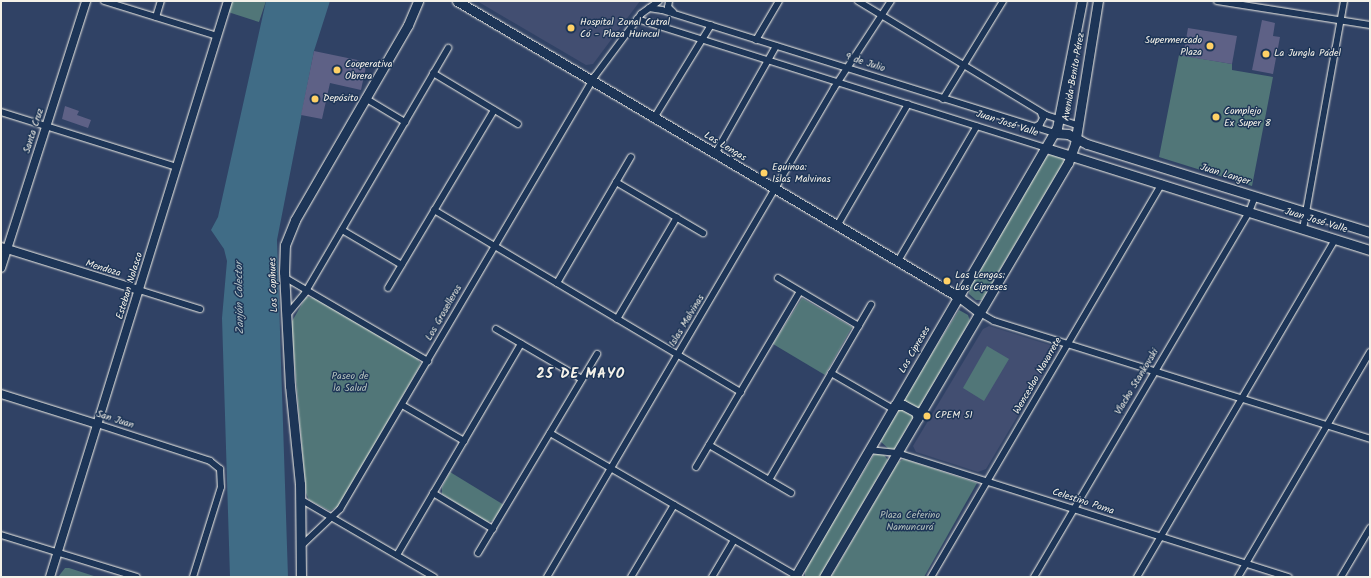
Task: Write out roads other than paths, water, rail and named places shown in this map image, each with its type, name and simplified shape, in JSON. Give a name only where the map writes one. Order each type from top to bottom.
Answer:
[{"type":"main road","name":"Los Copíhues","points":[[408,25],[418,1]]},
{"type":"main road","name":"Los Copíhues","points":[[301,577],[300,499],[286,316],[284,277],[285,250],[290,230],[408,25],[425,1]]},
{"type":"main road","name":"Las Lengas","points":[[457,1],[959,297],[980,313]]},
{"type":"main road","name":"Avenida Benito Pérez","points":[[1054,133],[1060,121],[1082,1]]},
{"type":"main road","name":"Avenida Benito Pérez","points":[[1071,156],[1098,1]]},
{"type":"main road","name":"9 de Julio","points":[[1054,133],[1065,133],[1075,138]]},
{"type":"main road","name":"Los Cipreses","points":[[796,577],[1054,133]]},
{"type":"main road","name":"Juan Langer","points":[[1075,138],[1370,232]]},
{"type":"main road","name":"Juan José Valle","points":[[1046,148],[1370,250]]},
{"type":"main road","points":[[824,577],[1071,156]]},
{"type":"main road","points":[[894,407],[900,403],[916,412],[918,418]]},
{"type":"street","name":"Santa Cruz","points":[[1,268],[4,248],[46,126],[86,1]]},
{"type":"street","points":[[104,1],[217,36]]},
{"type":"street","points":[[156,17],[161,1]]},
{"type":"street","name":"Esteban Nolasco","points":[[50,577],[228,1]]},
{"type":"street","name":"Los Groselleros","points":[[301,546],[332,518],[402,405],[592,81],[637,19],[648,8],[659,1]]},
{"type":"street","points":[[669,1],[668,8],[676,14]]},
{"type":"street","points":[[756,40],[779,1]]},
{"type":"street","points":[[858,1],[1041,113],[1060,121],[1076,125]]},
{"type":"street","name":"Islas Malvinas","points":[[547,577],[838,82],[848,69],[891,1]]},
{"type":"street","points":[[943,100],[1003,1]]},
{"type":"street","points":[[1217,1],[1269,4],[1370,25]]},
{"type":"street","points":[[1304,229],[1344,1]]},
{"type":"street","name":"9 de Julio","points":[[648,8],[676,14],[943,100],[1054,133]]},
{"type":"street","name":"Juan José Valle","points":[[637,19],[1046,148]]},
{"type":"street","points":[[654,118],[711,25]]},
{"type":"street","points":[[715,154],[776,46]]},
{"type":"street","points":[[286,316],[307,290],[448,48]]},
{"type":"street","points":[[433,73],[518,124]]},
{"type":"street","points":[[365,98],[405,122]]},
{"type":"street","points":[[838,226],[908,104]]},
{"type":"street","points":[[388,288],[494,110]]},
{"type":"street","points":[[1,112],[177,167]]},
{"type":"street","points":[[1033,128],[1040,124],[1044,118],[1041,113]]},
{"type":"street","points":[[898,261],[977,126]]},
{"type":"street","points":[[557,283],[631,157]]},
{"type":"street","points":[[616,182],[703,232]]},
{"type":"street","name":"Wenceslao Navarrete","points":[[931,577],[1162,184]]},
{"type":"street","name":"Vlacho Stankovski","points":[[1034,577],[1250,212],[1255,196]]},
{"type":"street","points":[[434,210],[741,392]]},
{"type":"street","points":[[617,319],[677,217]]},
{"type":"street","points":[[342,230],[402,265]]},
{"type":"street","points":[[1137,577],[1335,239]]},
{"type":"street","name":"Mendoza","points":[[4,248],[200,309]]},
{"type":"street","points":[[284,277],[428,361]]},
{"type":"street","points":[[778,278],[859,326]]},
{"type":"street","points":[[696,468],[800,291]]},
{"type":"street","points":[[769,480],[871,305]]},
{"type":"street","points":[[980,313],[991,320],[1370,439]]},
{"type":"street","points":[[496,329],[582,379]]},
{"type":"street","points":[[397,555],[521,344]]},
{"type":"street","points":[[1238,577],[1370,352]]},
{"type":"street","points":[[478,553],[596,354]]},
{"type":"street","points":[[831,373],[894,407]]},
{"type":"street","name":"San Juan","points":[[1,394],[210,461],[220,470],[221,487],[193,577]]},
{"type":"street","points":[[402,405],[464,441]]},
{"type":"street","points":[[550,433],[796,577]]},
{"type":"street","points":[[709,445],[792,493]]},
{"type":"street","name":"Celestino Poma","points":[[869,450],[897,454],[1289,577]]},
{"type":"street","points":[[433,493],[493,529]]},
{"type":"street","points":[[300,499],[434,577]]},
{"type":"street","points":[[631,577],[674,505]]},
{"type":"street","points":[[1341,577],[1370,528]]},
{"type":"street","points":[[1,535],[137,577]]},
{"type":"street","points":[[712,577],[734,540]]},
{"type":"water","name":"Zanjón Colector","points":[[266,1],[330,1],[314,51],[277,240],[288,577],[230,577],[222,318],[227,261],[224,249],[211,230],[218,217]]},
{"type":"place","name":"Hospital Zonal Cutral Có - Plaza Huincul","points":[[571,28]]},
{"type":"place","name":"Supermercado Plaza","points":[[1210,46]]},
{"type":"place","name":"La Jungla Pádel","points":[[1266,54]]},
{"type":"place","name":"Cooperativa Obrera","points":[[337,70]]},
{"type":"place","name":"Depósito","points":[[315,99]]},
{"type":"place","name":"Complejo Ex Super 8","points":[[1216,117]]},
{"type":"place","name":"Eguinoa: Islas Malvinas","points":[[764,173]]},
{"type":"place","name":"Las Lengas: Los Cipreses","points":[[947,281]]},
{"type":"place","name":"CPEM 51","points":[[927,416]]},
{"type":"district","name":"25 DE MAYO","points":[[581,374]]},
{"type":"park label","name":"Paseo de la Salud","points":[[350,382]]},
{"type":"park label","name":"Plaza Ceferino Namuncurá","points":[[910,520]]}]
